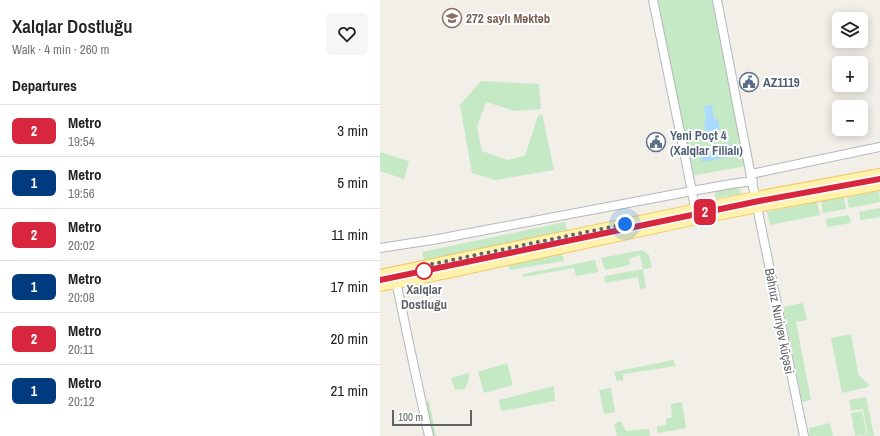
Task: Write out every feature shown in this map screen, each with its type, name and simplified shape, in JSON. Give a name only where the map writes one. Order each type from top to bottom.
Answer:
[{"type":"main road","points":[[380,276],[756,202],[880,174]]},
{"type":"main road","points":[[756,202],[880,185]]},
{"type":"main road","points":[[380,286],[461,270],[696,214]]},
{"type":"street","points":[[652,0],[696,214]]},
{"type":"street","name":"Bəhruz Nuriyev küçəsi","points":[[717,0],[756,202],[804,436]]},
{"type":"street","points":[[380,248],[438,239],[731,184],[880,147]]},
{"type":"street","points":[[380,290],[418,279]]},
{"type":"street","points":[[397,286],[429,436]]},
{"type":"green space","points":[[656,0],[713,0],[746,166],[691,176]]},
{"type":"green space","points":[[481,81],[539,84],[541,109],[515,111],[486,102],[477,127],[482,151],[507,160],[525,156],[538,116],[542,114],[554,170],[495,180],[472,173],[460,105]]},
{"type":"green space","points":[[380,152],[409,161],[404,179],[380,171]]},
{"type":"green space","points":[[734,186],[738,188],[741,194],[717,198],[715,197],[715,190]]},
{"type":"green space","points":[[879,191],[880,202],[849,208],[847,197]]},
{"type":"green space","points":[[844,197],[846,209],[823,213],[821,201]]},
{"type":"green space","points":[[817,202],[820,215],[770,225],[767,212]]},
{"type":"green space","points":[[880,208],[880,217],[861,220],[859,212]]},
{"type":"green space","points":[[849,215],[851,223],[827,227],[826,219]]},
{"type":"green space","points":[[565,222],[567,231],[424,261],[422,252]]},
{"type":"green space","points":[[642,250],[649,255],[652,268],[643,269],[640,255],[629,259],[630,265],[605,270],[601,258]]},
{"type":"green space","points":[[562,253],[564,261],[510,270],[508,263]]},
{"type":"green space","points":[[595,260],[598,272],[576,276],[574,268],[523,277],[523,274]]},
{"type":"green space","points":[[643,269],[646,288],[640,289],[638,277],[605,283],[604,276]]},
{"type":"green space","points":[[803,303],[807,320],[796,322],[811,400],[802,402],[783,307]]},
{"type":"green space","points":[[851,334],[858,373],[861,378],[869,384],[868,387],[842,393],[831,338]]},
{"type":"green space","points":[[673,360],[676,366],[623,374],[623,380],[617,381],[614,372]]},
{"type":"green space","points":[[507,363],[513,385],[484,393],[478,372]]},
{"type":"green space","points":[[469,373],[469,379],[465,389],[455,390],[451,378]]},
{"type":"green space","points":[[554,386],[555,401],[501,411],[499,400]]},
{"type":"green space","points":[[611,388],[615,412],[604,414],[599,390]]},
{"type":"green space","points":[[866,397],[874,436],[860,436],[868,434],[863,409],[851,411],[849,400]]},
{"type":"green space","points":[[425,401],[429,401],[436,436],[431,436]]},
{"type":"green space","points":[[682,402],[686,428],[657,433],[657,426],[666,425],[666,419],[672,417],[671,404]]},
{"type":"green space","points":[[862,411],[867,434],[855,436],[851,413]]},
{"type":"green space","points":[[621,421],[626,431],[649,429],[650,436],[617,436],[614,424]]},
{"type":"green space","points":[[830,423],[833,436],[809,436],[809,428]]},
{"type":"water","points":[[712,105],[714,119],[718,119],[720,130],[706,132],[704,106]]},
{"type":"water","points":[[732,143],[734,156],[702,162],[699,149]]},
{"type":"metro line","name":"2","points":[[380,280],[759,201],[880,179]]},
{"type":"place","name":"272 saylı Məktəb","points":[[452,18]]},
{"type":"place","name":"AZ1119","points":[[749,82]]},
{"type":"place","name":"Yeni Poçt 4 (Xalqlar Filialı)","points":[[656,142]]},
{"type":"place","name":"Xalqlar Dostluğu","points":[[424,271]]},
{"type":"route","points":[[424,271],[423,266],[625,224]]}]
